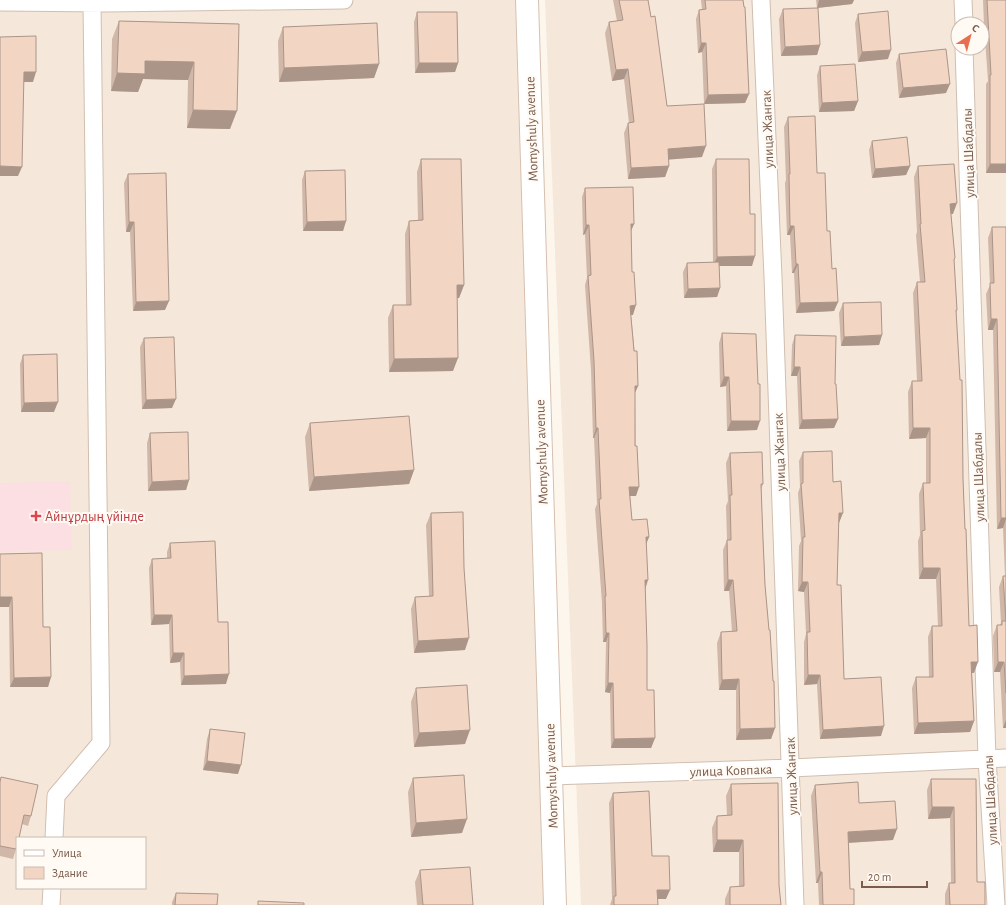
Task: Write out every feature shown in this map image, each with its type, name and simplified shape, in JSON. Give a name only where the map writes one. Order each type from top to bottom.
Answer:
[{"type":"main road","name":"Momyshuly avenue","points":[[527,0],[555,905]]},
{"type":"street","points":[[0,2],[92,3],[344,0]]},
{"type":"street","name":"улица Жангак","points":[[761,0],[773,277],[795,905]]},
{"type":"street","points":[[963,0],[964,16]]},
{"type":"street","points":[[54,837],[56,796],[101,743],[92,3]]},
{"type":"street","name":"улица Шабдалы","points":[[964,56],[987,758],[996,905]]},
{"type":"street","name":"улица Ковпака","points":[[552,776],[791,768],[1006,758]]},
{"type":"street","points":[[51,905],[52,889]]},
{"type":"shaded area","points":[[0,0],[527,0],[556,905],[0,905]]},
{"type":"shaded area","points":[[545,0],[1006,0],[1006,905],[581,905]]},
{"type":"shaded area","name":"Айнұрдың үйінде","points":[[70,481],[72,550],[0,552],[0,483]]},
{"type":"building","points":[[619,0],[648,0],[651,17],[655,16],[667,106],[704,104],[706,146],[668,149],[669,166],[631,168],[628,123],[634,122],[628,69],[616,70],[609,22],[623,20]]},
{"type":"building","points":[[705,0],[743,0],[745,7],[749,94],[708,95],[706,43],[701,43],[699,10],[706,9]]},
{"type":"building","points":[[987,0],[1006,0],[1006,164],[990,164],[991,75],[990,16],[988,16]]},
{"type":"building","points":[[818,8],[820,45],[785,47],[783,9]]},
{"type":"building","points":[[888,11],[891,50],[862,52],[858,14]]},
{"type":"building","points":[[417,12],[457,12],[458,63],[419,63]]},
{"type":"building","points":[[119,21],[239,24],[237,111],[193,110],[194,62],[145,61],[145,74],[117,73]]},
{"type":"building","points":[[377,23],[379,64],[284,68],[283,27]]},
{"type":"building","points":[[36,36],[36,72],[24,72],[22,167],[0,166],[0,37]]},
{"type":"building","points":[[946,49],[950,84],[903,88],[899,54]]},
{"type":"building","points":[[855,64],[858,101],[822,103],[820,66]]},
{"type":"building","points":[[815,116],[817,173],[825,173],[827,231],[830,231],[832,269],[836,268],[838,302],[800,303],[794,226],[790,226],[788,117]]},
{"type":"building","points":[[907,137],[910,166],[875,169],[872,141]]},
{"type":"building","points":[[421,159],[461,159],[464,285],[457,285],[458,358],[394,359],[393,305],[411,305],[409,221],[423,220]]},
{"type":"building","points":[[716,159],[749,159],[750,214],[755,214],[755,256],[717,257]]},
{"type":"building","points":[[954,164],[957,203],[950,204],[955,258],[960,380],[962,380],[963,479],[969,626],[977,625],[978,662],[971,662],[974,721],[918,723],[916,677],[933,677],[932,626],[942,626],[940,568],[923,568],[922,531],[925,530],[923,483],[930,483],[930,428],[913,428],[912,381],[922,381],[917,282],[925,282],[920,224],[918,166]]},
{"type":"building","points":[[345,170],[346,221],[307,222],[305,171]]},
{"type":"building","points":[[166,173],[169,301],[136,302],[134,222],[129,222],[128,174]]},
{"type":"building","points":[[633,187],[634,224],[631,224],[632,272],[634,272],[636,305],[630,306],[634,351],[637,351],[638,386],[635,386],[635,446],[637,446],[639,487],[629,487],[632,520],[647,519],[649,537],[646,537],[648,580],[645,580],[647,690],[654,690],[655,738],[614,739],[613,683],[608,683],[609,633],[606,633],[606,596],[599,499],[601,499],[598,428],[596,428],[594,361],[588,276],[591,275],[589,225],[586,225],[585,188]]},
{"type":"building","points":[[992,227],[1006,227],[1006,518],[1001,518],[997,319],[991,319],[990,283],[994,283]]},
{"type":"building","points":[[719,262],[720,288],[688,289],[687,263]]},
{"type":"building","points":[[881,302],[882,335],[844,337],[843,303]]},
{"type":"building","points":[[722,333],[756,334],[758,384],[760,384],[760,421],[731,421],[729,377],[724,377]]},
{"type":"building","points":[[795,335],[836,336],[835,384],[838,419],[802,420],[800,367],[794,367]]},
{"type":"building","points":[[174,337],[176,399],[146,400],[144,338]]},
{"type":"building","points":[[57,354],[58,402],[24,403],[23,355]]},
{"type":"building","points":[[409,416],[414,470],[314,477],[310,423]]},
{"type":"building","points":[[188,432],[189,480],[152,482],[150,433]]},
{"type":"building","points":[[832,451],[833,482],[841,481],[843,513],[839,513],[837,585],[841,585],[844,679],[881,677],[884,726],[823,730],[820,675],[808,675],[807,632],[810,632],[808,582],[802,582],[803,537],[805,537],[801,484],[803,483],[803,452]]},
{"type":"building","points":[[762,452],[763,484],[761,484],[765,585],[774,681],[775,728],[740,729],[739,679],[722,680],[721,632],[737,631],[733,580],[728,580],[727,540],[731,540],[730,495],[732,495],[730,453]]},
{"type":"building","points":[[463,512],[464,568],[469,638],[418,641],[415,597],[433,596],[431,513]]},
{"type":"building","points":[[215,541],[218,622],[228,622],[229,674],[184,676],[184,653],[173,653],[172,615],[154,615],[152,559],[171,558],[170,543]]},
{"type":"building","points":[[42,553],[43,627],[50,627],[51,677],[14,678],[12,597],[0,597],[0,554]]},
{"type":"building","points":[[1003,576],[1006,576],[1006,621]]},
{"type":"building","points":[[1002,621],[1006,621],[1006,693],[1004,662],[998,662],[997,625],[1002,625]]},
{"type":"building","points":[[467,685],[470,730],[419,733],[416,688]]},
{"type":"building","points":[[210,729],[245,733],[241,765],[207,761]]},
{"type":"building","points":[[464,775],[467,819],[416,823],[413,778]]},
{"type":"building","points":[[1,777],[38,785],[31,816],[24,815],[19,837],[16,837],[16,849],[0,846]]},
{"type":"building","points":[[931,779],[976,779],[977,882],[985,882],[985,905],[950,905],[949,883],[955,883],[954,807],[932,807]]},
{"type":"building","points":[[858,782],[859,803],[895,801],[897,829],[848,832],[850,889],[854,889],[854,905],[823,905],[815,785]]},
{"type":"building","points":[[778,783],[779,885],[781,905],[730,905],[730,887],[744,886],[743,840],[717,840],[717,816],[732,815],[731,784]]},
{"type":"building","points":[[649,791],[652,856],[669,856],[670,890],[657,890],[658,905],[614,905],[614,896],[616,896],[613,793]]},
{"type":"building","points":[[470,867],[473,905],[423,905],[420,870]]},
{"type":"building","points":[[176,893],[218,894],[217,905],[175,905]]},
{"type":"building","points":[[258,901],[304,903],[304,905],[258,905]]},
{"type":"place","name":"Айнұрдың үйінде","points":[[36,516]]}]
